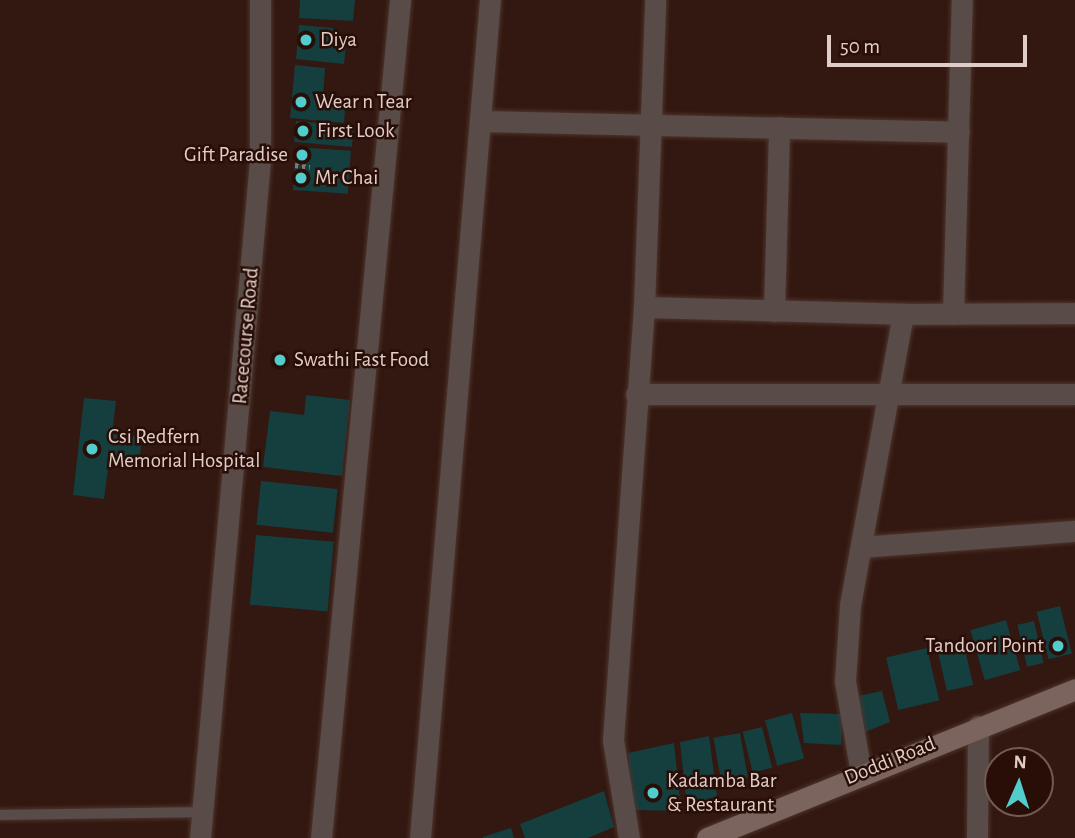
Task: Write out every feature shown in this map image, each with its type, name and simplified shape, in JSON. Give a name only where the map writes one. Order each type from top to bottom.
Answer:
[{"type":"street","name":"Racecourse Road","points":[[200,838],[260,160],[260,0]]},
{"type":"street","points":[[321,838],[400,0]]},
{"type":"street","points":[[420,838],[490,0]]},
{"type":"street","points":[[629,838],[613,740],[644,307],[656,0]]},
{"type":"street","points":[[953,314],[962,0]]},
{"type":"street","points":[[480,121],[959,132]]},
{"type":"street","points":[[774,311],[779,127]]},
{"type":"street","points":[[644,307],[903,314],[1075,313]]},
{"type":"street","points":[[861,773],[845,681],[860,547],[892,393],[903,314]]},
{"type":"street","points":[[636,394],[1075,394]]},
{"type":"street","points":[[860,547],[1075,531]]},
{"type":"street","name":"Doddi Road","points":[[707,838],[861,773],[1075,689]]},
{"type":"street","points":[[977,838],[978,726]]},
{"type":"lane","points":[[0,816],[203,812]]},
{"type":"path","points":[[295,165],[310,167]]},
{"type":"building","points":[[300,0],[355,0],[353,21],[299,18]]},
{"type":"building","points":[[299,25],[333,28],[332,44],[346,45],[344,64],[296,59]]},
{"type":"building","points":[[295,65],[325,68],[323,96],[346,98],[344,123],[290,118]]},
{"type":"building","points":[[296,121],[354,126],[352,147],[294,142]]},
{"type":"building","points":[[296,147],[351,151],[348,194],[293,190]]},
{"type":"building","points":[[306,395],[350,400],[342,476],[263,467],[270,411],[304,415]]},
{"type":"building","points":[[84,398],[116,401],[112,434],[142,437],[139,465],[109,462],[104,499],[73,495]]},
{"type":"building","points":[[261,481],[338,489],[333,533],[256,525]]},
{"type":"building","points":[[256,535],[334,542],[328,612],[250,605]]},
{"type":"building","points":[[1060,606],[1072,654],[1049,659],[1037,612]]},
{"type":"building","points":[[1006,620],[1020,670],[985,680],[970,630]]},
{"type":"building","points":[[1034,621],[1044,663],[1027,667],[1017,625]]},
{"type":"building","points":[[964,645],[973,685],[947,691],[938,651]]},
{"type":"building","points":[[927,648],[939,701],[898,710],[886,657]]},
{"type":"building","points":[[882,691],[890,722],[865,732],[858,696]]},
{"type":"building","points":[[792,713],[804,758],[777,766],[765,720]]},
{"type":"building","points":[[800,713],[843,714],[841,745],[804,743]]},
{"type":"building","points":[[762,727],[772,768],[753,773],[743,732]]},
{"type":"building","points":[[740,733],[748,777],[721,782],[713,738]]},
{"type":"building","points":[[709,736],[717,796],[687,807],[680,742]]},
{"type":"building","points":[[674,743],[681,811],[633,810],[628,753]]},
{"type":"building","points":[[604,791],[614,827],[588,838],[525,838],[520,824]]},
{"type":"building","points":[[511,828],[514,838],[483,838],[483,837]]},
{"type":"place","name":"Diya","points":[[306,40]]},
{"type":"place","name":"Wear n Tear","points":[[301,102]]},
{"type":"place","name":"First Look","points":[[303,131]]},
{"type":"place","name":"Gift Paradise","points":[[302,155]]},
{"type":"place","name":"Mr Chai","points":[[301,178]]},
{"type":"place","name":"Swathi Fast Food","points":[[280,360]]},
{"type":"place","name":"Csi Redfern Memorial Hospital","points":[[92,449]]},
{"type":"place","name":"Tandoori Point","points":[[1058,646]]},
{"type":"place","name":"Kadamba Bar & Restaurant","points":[[653,793]]}]
